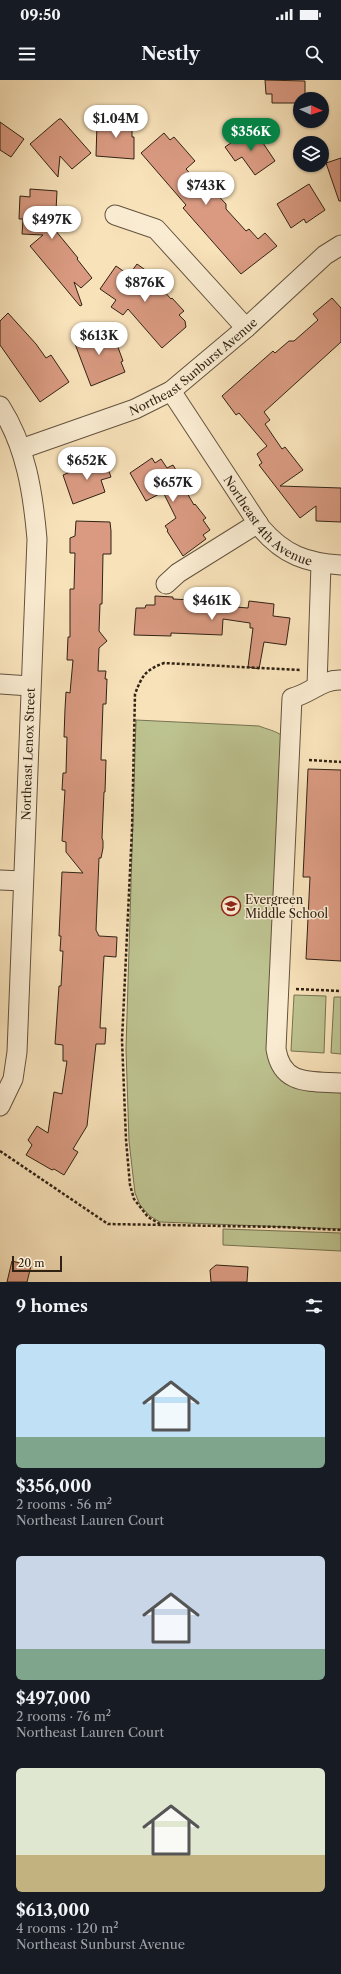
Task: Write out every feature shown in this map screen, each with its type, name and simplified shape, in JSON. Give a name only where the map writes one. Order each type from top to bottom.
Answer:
[{"type":"street","points":[[115,215],[156,229],[246,328]]},
{"type":"street","name":"Northeast Sunburst Avenue","points":[[21,449],[135,409],[171,391],[246,328],[325,255],[341,245]]},
{"type":"street","name":"Northeast 4th Avenue","points":[[171,391],[258,523],[271,539],[298,557],[321,564],[341,565]]},
{"type":"street","name":"Northeast Lenox Street","points":[[0,406],[21,449],[34,498],[37,539],[30,686],[17,1052],[13,1079],[0,1106]]},
{"type":"street","points":[[166,584],[178,573],[258,523]]},
{"type":"street","points":[[317,686],[321,564]]},
{"type":"street","points":[[341,680],[330,680],[317,686],[304,696],[292,698],[276,1049],[281,1068],[288,1075],[304,1080],[341,1082]]},
{"type":"street","points":[[0,684],[30,686]]},
{"type":"street","points":[[0,880],[23,881]]},
{"type":"path","points":[[160,1224],[148,1217],[134,1199],[130,1184],[126,1140],[122,1040],[132,829],[135,694],[144,674],[152,667],[164,663],[299,668],[304,672]]},
{"type":"path","points":[[309,760],[341,762]]},
{"type":"path","points":[[295,989],[341,991]]},
{"type":"path","points":[[0,1150],[108,1224],[160,1224],[341,1230]]},
{"type":"green space","name":"Evergreen Middle School","points":[[136,720],[259,726],[274,731],[282,736],[268,1055],[272,1068],[285,1082],[341,1090],[341,1229],[160,1222],[150,1216],[140,1205],[135,1193],[129,1141],[126,1049]]},
{"type":"green space","points":[[294,995],[326,996],[324,1053],[291,1051]]},
{"type":"green space","points":[[334,997],[341,997],[341,1054],[331,1053]]},
{"type":"green space","points":[[223,1229],[341,1233],[341,1251],[223,1245]]},
{"type":"building","points":[[265,80],[305,81],[305,92],[293,92],[293,103],[272,103],[272,94],[266,94]]},
{"type":"building","points":[[115,117],[132,117],[134,159],[96,156],[97,124],[105,124],[105,121],[115,121]]},
{"type":"building","points":[[59,119],[61,119],[91,153],[72,169],[60,156],[58,177],[30,144]]},
{"type":"building","points":[[0,122],[24,139],[11,157],[0,150]]},
{"type":"building","points":[[253,128],[275,161],[255,175],[242,157],[235,161],[225,147]]},
{"type":"building","points":[[164,133],[170,140],[174,137],[195,161],[186,169],[204,189],[210,187],[226,204],[226,209],[246,231],[249,229],[258,239],[265,233],[277,246],[241,274],[183,208],[186,205],[141,153]]},
{"type":"building","points":[[341,158],[341,201],[339,201],[329,172],[329,162]]},
{"type":"building","points":[[309,184],[325,210],[306,223],[304,219],[291,228],[277,204]]},
{"type":"building","points":[[30,189],[57,191],[55,230],[92,278],[81,288],[74,282],[82,305],[80,306],[30,246],[43,235],[22,234],[23,219],[19,219],[20,196],[30,197]]},
{"type":"building","points":[[137,264],[151,274],[150,276],[156,280],[155,281],[171,299],[172,298],[184,311],[179,315],[185,321],[186,327],[162,348],[128,309],[123,315],[111,307],[116,300],[100,289],[116,266],[129,275]]},
{"type":"building","points":[[332,298],[341,308],[341,342],[264,412],[270,420],[265,424],[282,449],[285,447],[303,470],[280,486],[341,488],[341,522],[316,521],[316,506],[300,518],[259,465],[262,463],[257,454],[267,446],[239,413],[236,415],[222,396],[273,351],[275,353],[289,341],[294,341],[318,320],[313,314]]},
{"type":"building","points":[[8,313],[36,344],[46,358],[51,355],[69,382],[40,402],[0,345],[0,321]]},
{"type":"building","points":[[91,329],[95,338],[112,331],[123,361],[121,362],[125,372],[91,386],[72,336]]},
{"type":"building","points":[[104,458],[111,477],[101,480],[105,492],[73,504],[63,475]]},
{"type":"building","points":[[152,458],[155,463],[161,459],[167,468],[173,465],[182,480],[180,481],[194,505],[195,504],[206,518],[203,520],[210,530],[203,535],[206,539],[183,556],[165,526],[176,518],[163,492],[146,501],[130,473]]},
{"type":"building","points":[[76,521],[110,522],[111,531],[111,554],[103,554],[102,604],[100,604],[99,631],[107,641],[99,648],[98,671],[106,671],[105,679],[107,679],[106,704],[103,704],[101,760],[106,760],[102,838],[103,848],[101,858],[99,858],[96,930],[99,936],[117,937],[116,957],[104,956],[100,1028],[106,1028],[105,1044],[96,1044],[87,1126],[73,1149],[78,1152],[64,1175],[26,1155],[32,1145],[28,1140],[37,1126],[48,1133],[54,1092],[62,1094],[67,1061],[63,1061],[63,1045],[55,1044],[63,951],[60,951],[61,936],[59,936],[62,872],[83,873],[66,852],[66,842],[62,841],[65,790],[62,790],[63,773],[66,773],[67,737],[64,737],[66,692],[70,693],[73,660],[67,660],[68,637],[70,637],[70,589],[74,589],[75,553],[70,553],[70,538],[75,536]]},
{"type":"building","points":[[205,594],[224,594],[223,606],[248,608],[249,601],[274,604],[273,616],[290,618],[286,645],[264,642],[259,669],[248,667],[253,628],[250,628],[250,623],[223,619],[222,635],[171,633],[171,636],[134,635],[136,608],[145,608],[146,605],[155,605],[155,596],[192,600],[205,599]]},
{"type":"building","points":[[308,769],[341,770],[341,961],[306,959],[310,877],[303,877]]},
{"type":"building","points":[[12,1261],[31,1266],[27,1282],[7,1282]]},
{"type":"building","points":[[216,1265],[248,1267],[247,1282],[211,1282],[210,1270]]},
{"type":"place","name":"Evergreen Middle School","points":[[231,906]]}]
